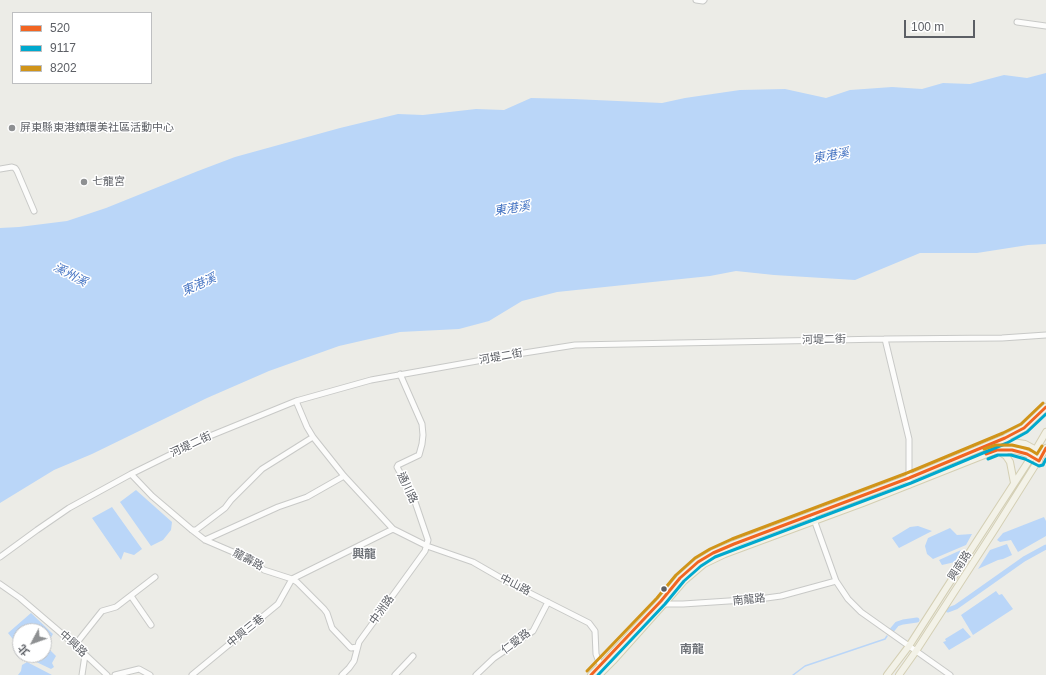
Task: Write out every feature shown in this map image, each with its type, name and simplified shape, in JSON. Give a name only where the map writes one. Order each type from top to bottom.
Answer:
[{"type":"main road","points":[[662,603],[680,578],[698,562],[713,553],[909,478],[996,442],[1024,428],[1046,407]]},
{"type":"main road","name":"興南路","points":[[887,675],[909,646],[1046,432]]},
{"type":"main road","points":[[996,442],[1025,444],[1044,451]]},
{"type":"main road","points":[[997,450],[1006,456],[1010,462],[1014,483]]},
{"type":"main road","points":[[599,675],[604,667],[662,603],[704,564],[737,549],[909,485],[997,450],[1020,451],[1039,460]]},
{"type":"main road","name":"興南路","points":[[898,675],[995,530],[1044,451]]},
{"type":"main road","points":[[591,675],[604,667]]},
{"type":"street","points":[[696,0],[704,0]]},
{"type":"street","points":[[1017,22],[1046,26]]},
{"type":"street","points":[[0,169],[15,168],[34,211]]},
{"type":"street","name":"河堤二街","points":[[0,557],[69,508],[131,474],[200,440],[296,401],[371,380],[574,345],[1046,336]]},
{"type":"street","points":[[885,339],[909,439],[909,485]]},
{"type":"street","name":"通川路","points":[[400,374],[422,424],[423,435],[419,455],[398,465],[397,467],[413,496],[428,540],[427,546]]},
{"type":"street","name":"中山路","points":[[296,401],[313,437],[344,476],[393,529],[427,546],[473,562],[506,581],[589,623],[595,631],[596,654],[599,662],[604,667]]},
{"type":"street","points":[[192,530],[196,530],[226,508],[231,500],[262,469],[313,437]]},
{"type":"street","name":"龍壽路","points":[[131,474],[152,496],[205,540],[247,558],[264,570],[297,582],[324,609],[327,613],[332,628],[351,648],[357,647]]},
{"type":"street","points":[[205,540],[278,507],[307,498],[344,476]]},
{"type":"street","points":[[812,514],[836,581],[848,600],[861,612],[950,675]]},
{"type":"street","points":[[292,580],[393,529]]},
{"type":"street","name":"中洲路","points":[[342,675],[354,661],[359,642],[425,551],[427,546]]},
{"type":"street","points":[[76,645],[102,611],[116,607],[155,577]]},
{"type":"street","name":"中興三巷","points":[[192,675],[278,604],[292,580]]},
{"type":"street","name":"南龍路","points":[[662,603],[705,603],[759,599],[781,596],[836,581]]},
{"type":"street","name":"中興路","points":[[0,584],[20,598],[76,645],[107,675]]},
{"type":"street","points":[[131,596],[151,625]]},
{"type":"street","name":"仁愛路","points":[[476,675],[494,658],[533,631],[548,602]]},
{"type":"street","points":[[82,675],[85,655]]},
{"type":"street","points":[[395,675],[413,656]]},
{"type":"street","points":[[115,675],[139,669],[150,675]]},
{"type":"water","points":[[1046,73],[1046,244],[1028,245],[977,253],[920,253],[855,280],[736,271],[710,276],[557,292],[522,301],[489,321],[459,329],[400,332],[339,346],[269,371],[207,398],[92,454],[54,470],[0,503],[0,228],[67,221],[106,208],[235,157],[340,128],[398,114],[423,115],[476,109],[504,110],[531,98],[662,103],[740,90],[785,89],[826,98],[850,90],[892,87],[922,89],[943,83],[970,84],[1004,75],[1027,78]]},
{"type":"water","points":[[136,490],[172,522],[171,530],[163,540],[151,546],[120,502]]},
{"type":"water","points":[[112,507],[142,549],[134,555],[124,552],[121,560],[92,518]]},
{"type":"water","points":[[1044,517],[1046,521],[1046,536],[1018,552],[1011,540],[1000,542],[997,540],[1003,533]]},
{"type":"water","points":[[918,526],[932,531],[899,548],[892,538],[910,527]]},
{"type":"water","points":[[950,528],[957,535],[972,534],[966,545],[933,559],[927,554],[925,546],[928,538]]},
{"type":"water","points":[[1007,544],[1012,555],[978,569],[990,550]]},
{"type":"water","points":[[961,550],[955,562],[942,565],[939,560]]},
{"type":"water","points":[[996,591],[999,595],[1002,594],[1013,609],[973,635],[961,615]]},
{"type":"water","points":[[31,613],[41,623],[20,623]]},
{"type":"water","points":[[963,628],[971,637],[949,650],[943,642],[946,641],[945,639]]},
{"type":"water","points":[[12,630],[12,638],[8,633]]},
{"type":"water","points":[[52,652],[56,656],[52,663]]},
{"type":"water","points":[[29,663],[52,675],[18,675],[21,671],[22,665]]},
{"type":"water","points":[[38,663],[52,663],[54,667],[51,669]]},
{"type":"waterway","points":[[948,610],[956,607],[1024,559],[1046,547]]},
{"type":"waterway","points":[[892,630],[897,624],[917,620]]},
{"type":"waterway","points":[[793,675],[805,666],[885,639],[887,636]]},
{"type":"transit line","name":"8202","points":[[587,671],[657,598],[676,575],[695,558],[710,549],[732,539],[907,473],[1003,433],[1021,424],[1043,403]]},
{"type":"transit line","name":"520","points":[[591,675],[661,601],[680,578],[698,562],[713,553],[909,478],[1005,438],[1024,428],[1046,407]]},
{"type":"transit line","name":"9117","points":[[598,675],[665,604],[684,581],[701,566],[715,557],[911,483],[1007,443],[1027,432],[1046,414]]},
{"type":"transit line","name":"8202","points":[[984,449],[996,445],[1012,445],[1029,449],[1037,454],[1042,446]]},
{"type":"transit line","name":"520","points":[[986,454],[997,450],[1012,450],[1027,454],[1039,461],[1046,448]]},
{"type":"transit line","name":"9117","points":[[988,459],[998,455],[1011,455],[1025,459],[1039,466],[1043,465],[1046,459]]},
{"type":"place","name":"屏東縣東港鎮環美社區活動中心","points":[[12,128]]},
{"type":"place","name":"七龍宮","points":[[84,182]]},
{"type":"district","name":"興龍","points":[[364,555]]},
{"type":"district","name":"南龍","points":[[692,650]]},
{"type":"water label","name":"東港溪","points":[[831,156]]},
{"type":"water label","name":"東港溪","points":[[512,209]]},
{"type":"water label","name":"溪州溪","points":[[70,275]]},
{"type":"water label","name":"東港溪","points":[[199,285]]}]
